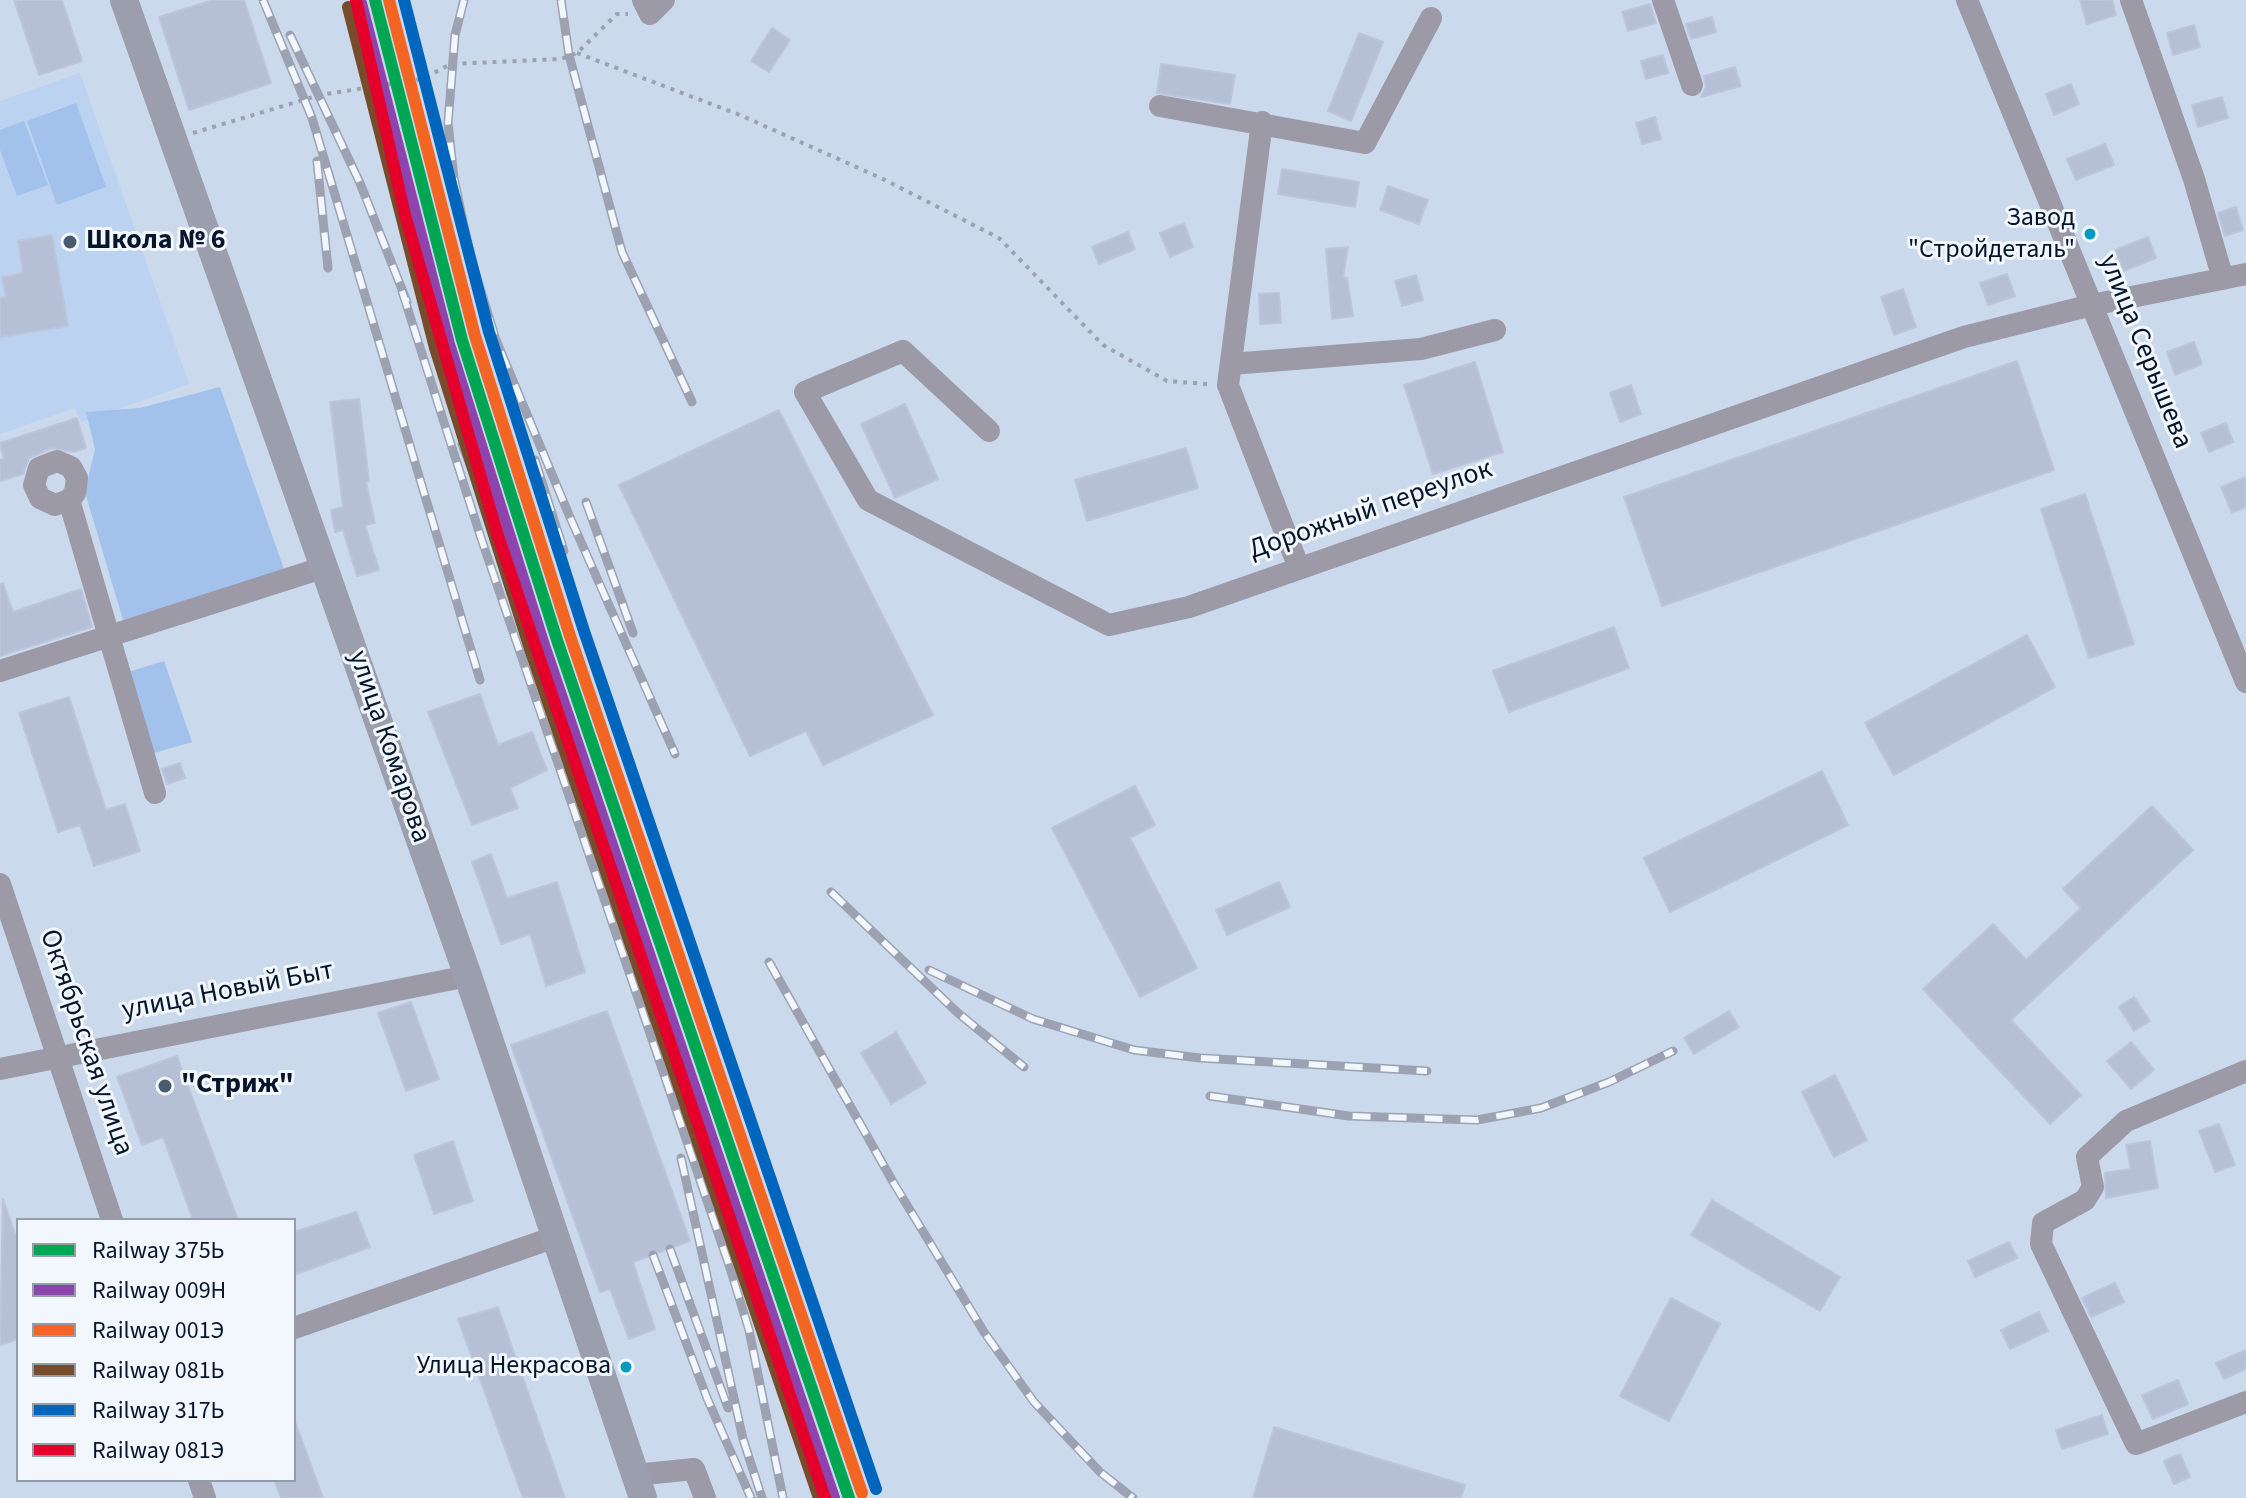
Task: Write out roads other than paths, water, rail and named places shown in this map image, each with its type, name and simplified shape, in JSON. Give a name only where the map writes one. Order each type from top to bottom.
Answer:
[{"type":"main road","name":"улица Комарова","points":[[124,0],[468,976],[639,1486]]},
{"type":"street","points":[[1663,0],[1692,85]]},
{"type":"street","name":"улица Серышева","points":[[1967,0],[2246,682]]},
{"type":"street","points":[[2131,0],[2194,179],[2223,279]]},
{"type":"street","points":[[1160,106],[1365,143],[1431,18]]},
{"type":"street","points":[[1262,122],[1230,374],[1299,568]]},
{"type":"street","name":"Дорожный переулок","points":[[989,431],[903,351],[805,392],[868,500],[1109,625],[1189,607],[1950,342],[2092,305],[2246,274]]},
{"type":"street","points":[[1230,374],[1421,349],[1495,330]]},
{"type":"street","points":[[69,500],[107,638],[155,793]]},
{"type":"street","points":[[0,671],[325,567]]},
{"type":"street","name":"Октябрьская улица","points":[[0,884],[111,1218]]},
{"type":"street","name":"улица Новый Быт","points":[[0,1069],[468,976]]},
{"type":"street","points":[[2246,1071],[2126,1121],[2087,1157],[2093,1187],[2085,1200],[2043,1223],[2041,1244],[2136,1444],[2246,1402]]},
{"type":"street","points":[[296,1327],[555,1237]]},
{"type":"street","points":[[639,1486],[694,1469],[705,1498]]},
{"type":"railway","points":[[263,0],[312,118],[480,680]]},
{"type":"railway","points":[[464,0],[455,35],[448,123],[454,178],[470,255],[496,340],[569,515],[675,754]]},
{"type":"railway","points":[[561,0],[569,55],[622,252],[692,402]]},
{"type":"railway","points":[[290,35],[360,183],[407,302]]},
{"type":"railway","points":[[317,161],[328,268]]},
{"type":"railway","points":[[402,291],[480,535],[730,1268],[749,1330],[783,1498]]},
{"type":"railway","points":[[462,444],[497,533]]},
{"type":"railway","points":[[535,460],[564,551]]},
{"type":"railway","points":[[586,502],[633,633]]},
{"type":"railway","points":[[541,662],[565,751]]},
{"type":"railway","points":[[831,892],[958,1013],[1024,1067]]},
{"type":"railway","points":[[769,962],[893,1182],[984,1332],[1034,1402],[1100,1472],[1133,1498]]},
{"type":"railway","points":[[929,970],[1033,1019],[1134,1050],[1200,1058],[1427,1071]]},
{"type":"railway","points":[[1210,1096],[1349,1116],[1477,1120],[1541,1108],[1609,1082],[1673,1051]]},
{"type":"railway","points":[[681,1158],[743,1439],[762,1498]]},
{"type":"railway","points":[[670,1249],[728,1408]]},
{"type":"railway","points":[[653,1255],[707,1398],[751,1498]]},
{"type":"rail line","name":"081Э","points":[[356,0],[405,215],[497,533],[825,1498]]},
{"type":"rail line","name":"375Ь","points":[[375,0],[462,340],[557,640],[849,1498]]},
{"type":"rail line","name":"001Э","points":[[389,0],[475,336],[570,636],[862,1493]]},
{"type":"rail line","name":"317Ь","points":[[404,0],[489,332],[584,631],[876,1489]]},
{"type":"rail line","name":"009Н","points":[[361,3],[449,344],[544,645],[834,1498]]},
{"type":"rail line","name":"081Ь","points":[[348,7],[435,348],[530,649],[819,1498]]},
{"type":"place","name":"Завод \"Стройдеталь\"","points":[[2090,234]]},
{"type":"place","name":"Школа № 6","points":[[70,242]]},
{"type":"place","name":"\"Стриж\"","points":[[165,1086]]},
{"type":"place","name":"Улица Некрасова","points":[[626,1367]]}]
